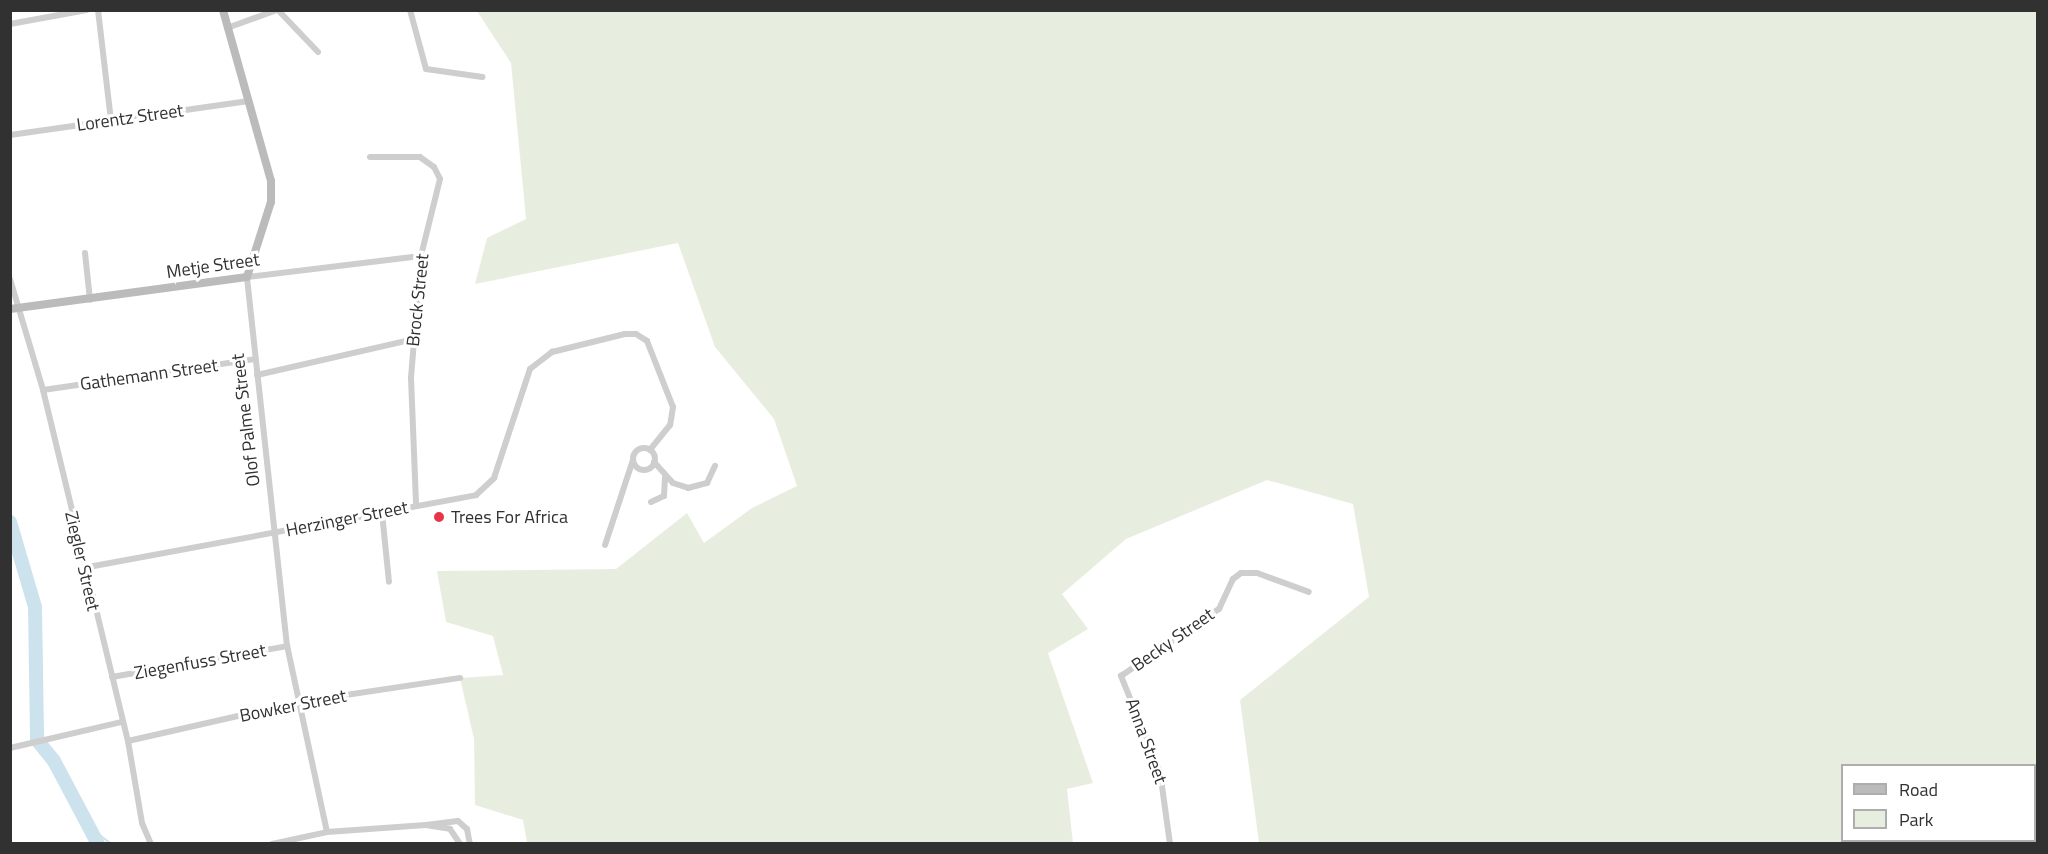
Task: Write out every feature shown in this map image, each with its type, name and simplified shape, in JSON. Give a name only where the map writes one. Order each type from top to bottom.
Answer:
[{"type":"street","points":[[10,24],[87,10]]},
{"type":"street","points":[[98,10],[111,120]]},
{"type":"street","name":"Olof Palme Street","points":[[223,10],[272,192],[247,278],[287,646],[327,832]]},
{"type":"street","points":[[228,28],[278,10],[318,52]]},
{"type":"street","points":[[410,10],[426,69],[482,77]]},
{"type":"street","name":"Lorentz Street","points":[[10,135],[249,101]]},
{"type":"street","name":"Brock Street","points":[[370,157],[412,155],[437,171],[441,190],[421,256],[414,339],[410,392],[416,505]]},
{"type":"street","points":[[84,254],[90,300]]},
{"type":"street","name":"Metje Street","points":[[15,309],[421,256]]},
{"type":"street","name":"Ziegler Street","points":[[10,279],[15,309],[43,390],[83,568],[128,741],[142,823],[151,843]]},
{"type":"street","name":"Herzinger Street","points":[[83,568],[416,505],[470,497],[489,488],[525,376],[536,363],[552,352],[626,334],[636,334],[647,341],[673,406],[670,425],[650,450],[641,448],[633,460]]},
{"type":"street","points":[[257,375],[414,339]]},
{"type":"street","name":"Gathemann Street","points":[[43,390],[255,359]]},
{"type":"street","points":[[650,450],[654,462],[665,476],[682,487],[701,487],[712,477],[715,466]]},
{"type":"street","points":[[605,545],[633,460],[643,470],[654,462]]},
{"type":"street","points":[[651,502],[664,496],[665,476]]},
{"type":"street","points":[[382,513],[389,582]]},
{"type":"street","name":"Becky Street","points":[[1121,676],[1219,609],[1233,579],[1241,573],[1257,573],[1309,592]]},
{"type":"street","name":"Ziegenfuss Street","points":[[112,677],[287,646]]},
{"type":"street","name":"Anna Street","points":[[1121,676],[1160,772],[1170,843]]},
{"type":"street","name":"Bowker Street","points":[[128,741],[299,702],[460,678]]},
{"type":"street","points":[[10,748],[122,722]]},
{"type":"street","points":[[272,843],[327,832],[426,825],[458,820],[467,829],[470,843]]},
{"type":"street","points":[[426,825],[450,829],[460,843]]},
{"type":"green space","points":[[477,11],[2037,11],[2037,843],[1259,843],[1240,700],[1369,597],[1353,504],[1267,480],[1126,539],[1062,594],[1088,629],[1048,653],[1093,783],[1067,789],[1073,843],[527,843],[523,820],[475,805],[474,739],[460,678],[503,675],[493,636],[446,622],[437,571],[616,569],[687,513],[704,543],[752,508],[797,486],[774,419],[715,347],[678,243],[475,284],[487,238],[526,219],[511,63]]},
{"type":"waterway","points":[[10,522],[35,607],[37,740],[54,761],[98,844]]},
{"type":"waterway","points":[[92,829],[111,844]]},
{"type":"place","name":"Trees For Africa","points":[[439,517]]}]
